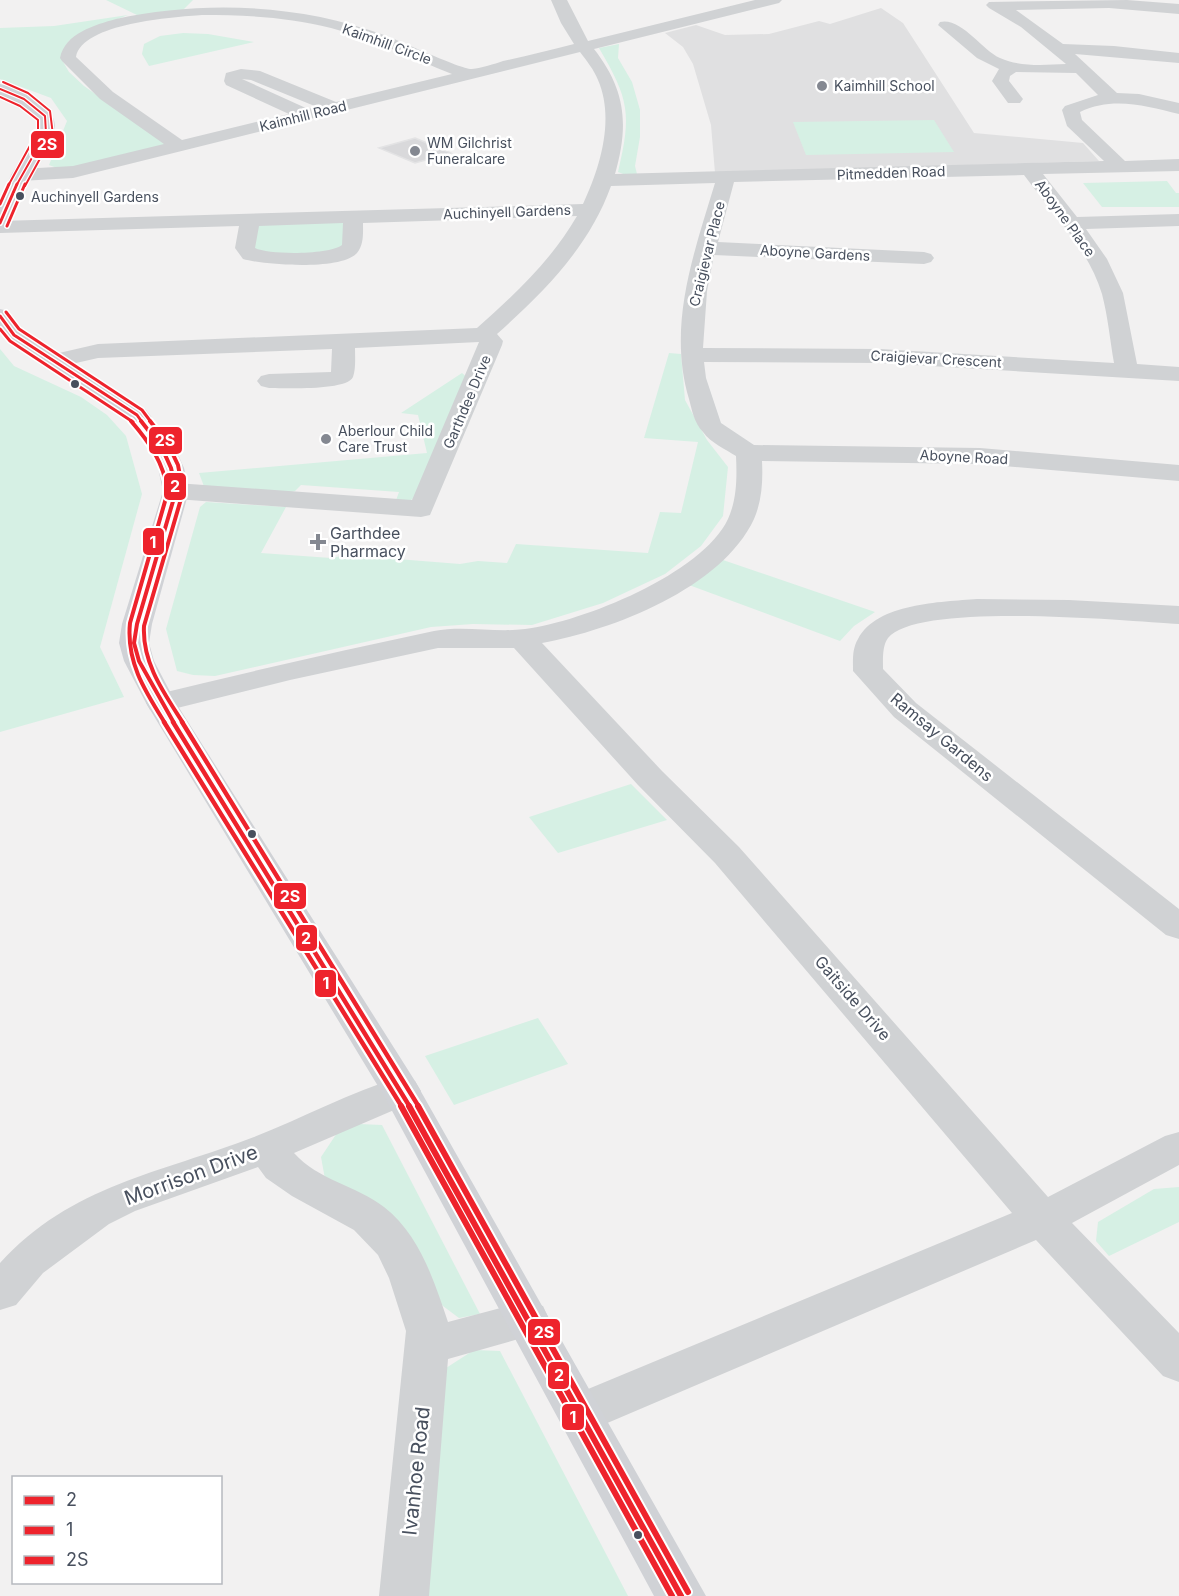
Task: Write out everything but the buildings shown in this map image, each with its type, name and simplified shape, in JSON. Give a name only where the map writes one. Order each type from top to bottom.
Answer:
[{"type":"street","points":[[269,13],[291,0]]},
{"type":"street","name":"Garthdee Drive","points":[[176,492],[421,509],[491,345],[492,341],[484,334],[522,300],[567,249],[603,180],[614,137],[615,110],[609,83],[564,17],[559,0]]},
{"type":"street","name":"Kaimhill Road","points":[[21,175],[73,172],[534,59],[589,53],[774,0]]},
{"type":"street","points":[[991,3],[1109,3],[1179,9]]},
{"type":"street","points":[[991,3],[1058,49],[1112,98]]},
{"type":"street","name":"Kaimhill Circle","points":[[180,146],[114,104],[86,79],[68,58],[68,51],[75,43],[88,34],[139,16],[188,5],[269,13],[363,32],[470,75]]},
{"type":"street","points":[[123,8],[139,16]]},
{"type":"street","points":[[946,25],[968,40],[983,55],[1013,67],[1079,68]]},
{"type":"street","points":[[968,40],[985,39]]},
{"type":"street","points":[[1058,49],[1114,51],[1179,58]]},
{"type":"street","points":[[1013,67],[1002,74],[1000,81],[1015,92]]},
{"type":"street","points":[[306,115],[232,81],[232,77],[236,74],[254,75],[335,108]]},
{"type":"street","points":[[0,225],[21,175],[46,133],[45,116],[7,92]]},
{"type":"street","points":[[1120,166],[1072,122],[1071,110],[1077,106],[1112,98],[1157,103],[1179,109]]},
{"type":"street","name":"Pitmedden Road","points":[[603,180],[1179,165]]},
{"type":"street","name":"Aboyne Place","points":[[1030,170],[1071,223],[1103,271],[1112,294],[1127,371]]},
{"type":"street","name":"Craigievar Place","points":[[726,178],[695,292],[691,325],[693,355],[696,384],[711,427],[749,453]]},
{"type":"street","name":"Auchinyell Gardens","points":[[0,225],[588,210]]},
{"type":"street","points":[[250,220],[245,248],[250,255],[270,258],[328,256],[346,252],[352,245],[353,217]]},
{"type":"street","points":[[1071,223],[1179,220]]},
{"type":"street","name":"Aboyne Gardens","points":[[706,248],[924,258]]},
{"type":"street","points":[[0,316],[14,335],[112,396],[137,415],[162,448],[171,468],[176,492],[137,624],[134,643],[139,661],[161,703],[401,1090],[681,1596]]},
{"type":"street","points":[[54,361],[98,351],[467,337],[484,334]]},
{"type":"street","points":[[269,381],[335,379],[342,376],[344,341]]},
{"type":"street","name":"Craigievar Crescent","points":[[693,355],[880,356],[1179,374]]},
{"type":"street","points":[[161,703],[290,671],[438,639],[457,636],[521,638],[544,635],[609,616],[693,570],[715,554],[741,519],[749,488],[749,453]]},
{"type":"street","name":"Aboyne Road","points":[[749,453],[980,456],[1179,475]]},
{"type":"street","name":"Ramsay Gardens","points":[[1179,615],[963,608],[913,614],[881,628],[872,639],[868,671],[905,711],[1179,927]]},
{"type":"street","name":"Gaitside Drive","points":[[521,638],[650,778],[727,855],[1042,1219],[1179,1363]]},
{"type":"street","name":"Morrison Drive","points":[[0,1292],[28,1261],[94,1212],[120,1200],[267,1148],[401,1090]]},
{"type":"street","name":"Ivanhoe Road","points":[[267,1148],[281,1167],[308,1185],[369,1218],[394,1244],[411,1278],[428,1331],[404,1596]]},
{"type":"street","points":[[581,1413],[1042,1219],[1169,1158]]},
{"type":"street","points":[[428,1346],[527,1319]]},
{"type":"shaded area","name":"Kaimhill School","points":[[881,8],[903,23],[974,133],[1083,143],[1099,161],[715,173],[711,125],[693,64],[683,47],[665,33],[696,25],[725,35],[769,34],[819,21],[830,24]]},
{"type":"green space","points":[[106,0],[193,0],[183,10],[139,16]]},
{"type":"green space","points":[[128,15],[84,32],[69,41],[63,50],[62,60],[69,72],[84,86],[169,146],[62,170],[49,165],[67,121],[51,98],[0,79],[0,28],[54,26]]},
{"type":"green space","points":[[183,33],[208,34],[254,42],[149,66],[142,54],[144,44],[160,36]]},
{"type":"green space","points":[[619,44],[618,58],[632,82],[640,110],[640,137],[635,166],[637,174],[626,175],[618,172],[625,135],[625,107],[617,81],[599,48]]},
{"type":"green space","points":[[934,120],[954,152],[806,155],[793,122]]},
{"type":"green space","points":[[1167,181],[1176,193],[1179,193],[1179,207],[1102,207],[1083,183]]},
{"type":"green space","points":[[346,222],[346,244],[336,249],[301,256],[254,251],[254,225]]},
{"type":"green space","points":[[0,349],[14,366],[81,397],[107,415],[126,436],[142,494],[100,647],[124,697],[0,732]]},
{"type":"green space","points":[[669,353],[681,354],[685,400],[707,440],[728,467],[723,516],[701,546],[665,574],[603,603],[532,625],[473,624],[431,627],[215,676],[193,675],[177,671],[166,629],[200,507],[206,502],[286,507],[261,553],[331,558],[347,555],[460,564],[478,561],[507,563],[516,544],[648,553],[660,512],[681,513],[698,442],[644,438]]},
{"type":"green space","points":[[462,373],[469,379],[421,493],[411,500],[395,503],[399,492],[301,485],[295,491],[283,494],[205,489],[199,473],[427,453],[418,415],[401,413]]},
{"type":"green space","points":[[723,560],[875,612],[854,626],[840,641],[689,585]]},
{"type":"green space","points":[[631,784],[667,820],[558,853],[529,817]]},
{"type":"green space","points":[[538,1018],[568,1064],[454,1105],[425,1056]]},
{"type":"green space","points":[[359,1124],[382,1125],[480,1314],[459,1318],[443,1306],[325,1179],[321,1157],[337,1133]]},
{"type":"green space","points":[[1179,1187],[1179,1222],[1109,1256],[1096,1241],[1098,1222],[1154,1189]]},
{"type":"green space","points":[[474,1350],[500,1351],[628,1596],[423,1596],[446,1368]]},
{"type":"transit line","name":"2S","points":[[3,82],[28,93],[50,111],[53,135],[28,178],[7,226]]},
{"type":"transit line","name":"2","points":[[0,89],[24,99],[45,116],[46,133],[21,175],[0,223]]},
{"type":"transit line","name":"1","points":[[0,97],[20,106],[38,120],[38,131],[15,171],[0,204]]},
{"type":"transit line","name":"2S","points":[[6,312],[19,329],[142,410],[168,444],[178,465],[183,492],[144,626],[144,646],[149,664],[168,699],[408,1087],[688,1592]]},
{"type":"transit line","name":"2","points":[[0,316],[14,335],[137,415],[162,448],[171,468],[176,491],[137,624],[134,643],[139,661],[161,703],[401,1091],[681,1596]]},
{"type":"transit line","name":"1","points":[[0,329],[10,341],[132,421],[156,452],[164,470],[168,491],[130,623],[129,647],[138,677],[395,1095],[672,1596]]},
{"type":"place","name":"Kaimhill School","points":[[822,86]]},
{"type":"place","name":"WM Gilchrist Funeralcare","points":[[415,151]]},
{"type":"place","name":"Auchinyell Gardens","points":[[20,196]]},
{"type":"place","name":"Aberlour Child Care Trust","points":[[326,439]]},
{"type":"place","name":"Garthdee Pharmacy","points":[[318,542]]}]
